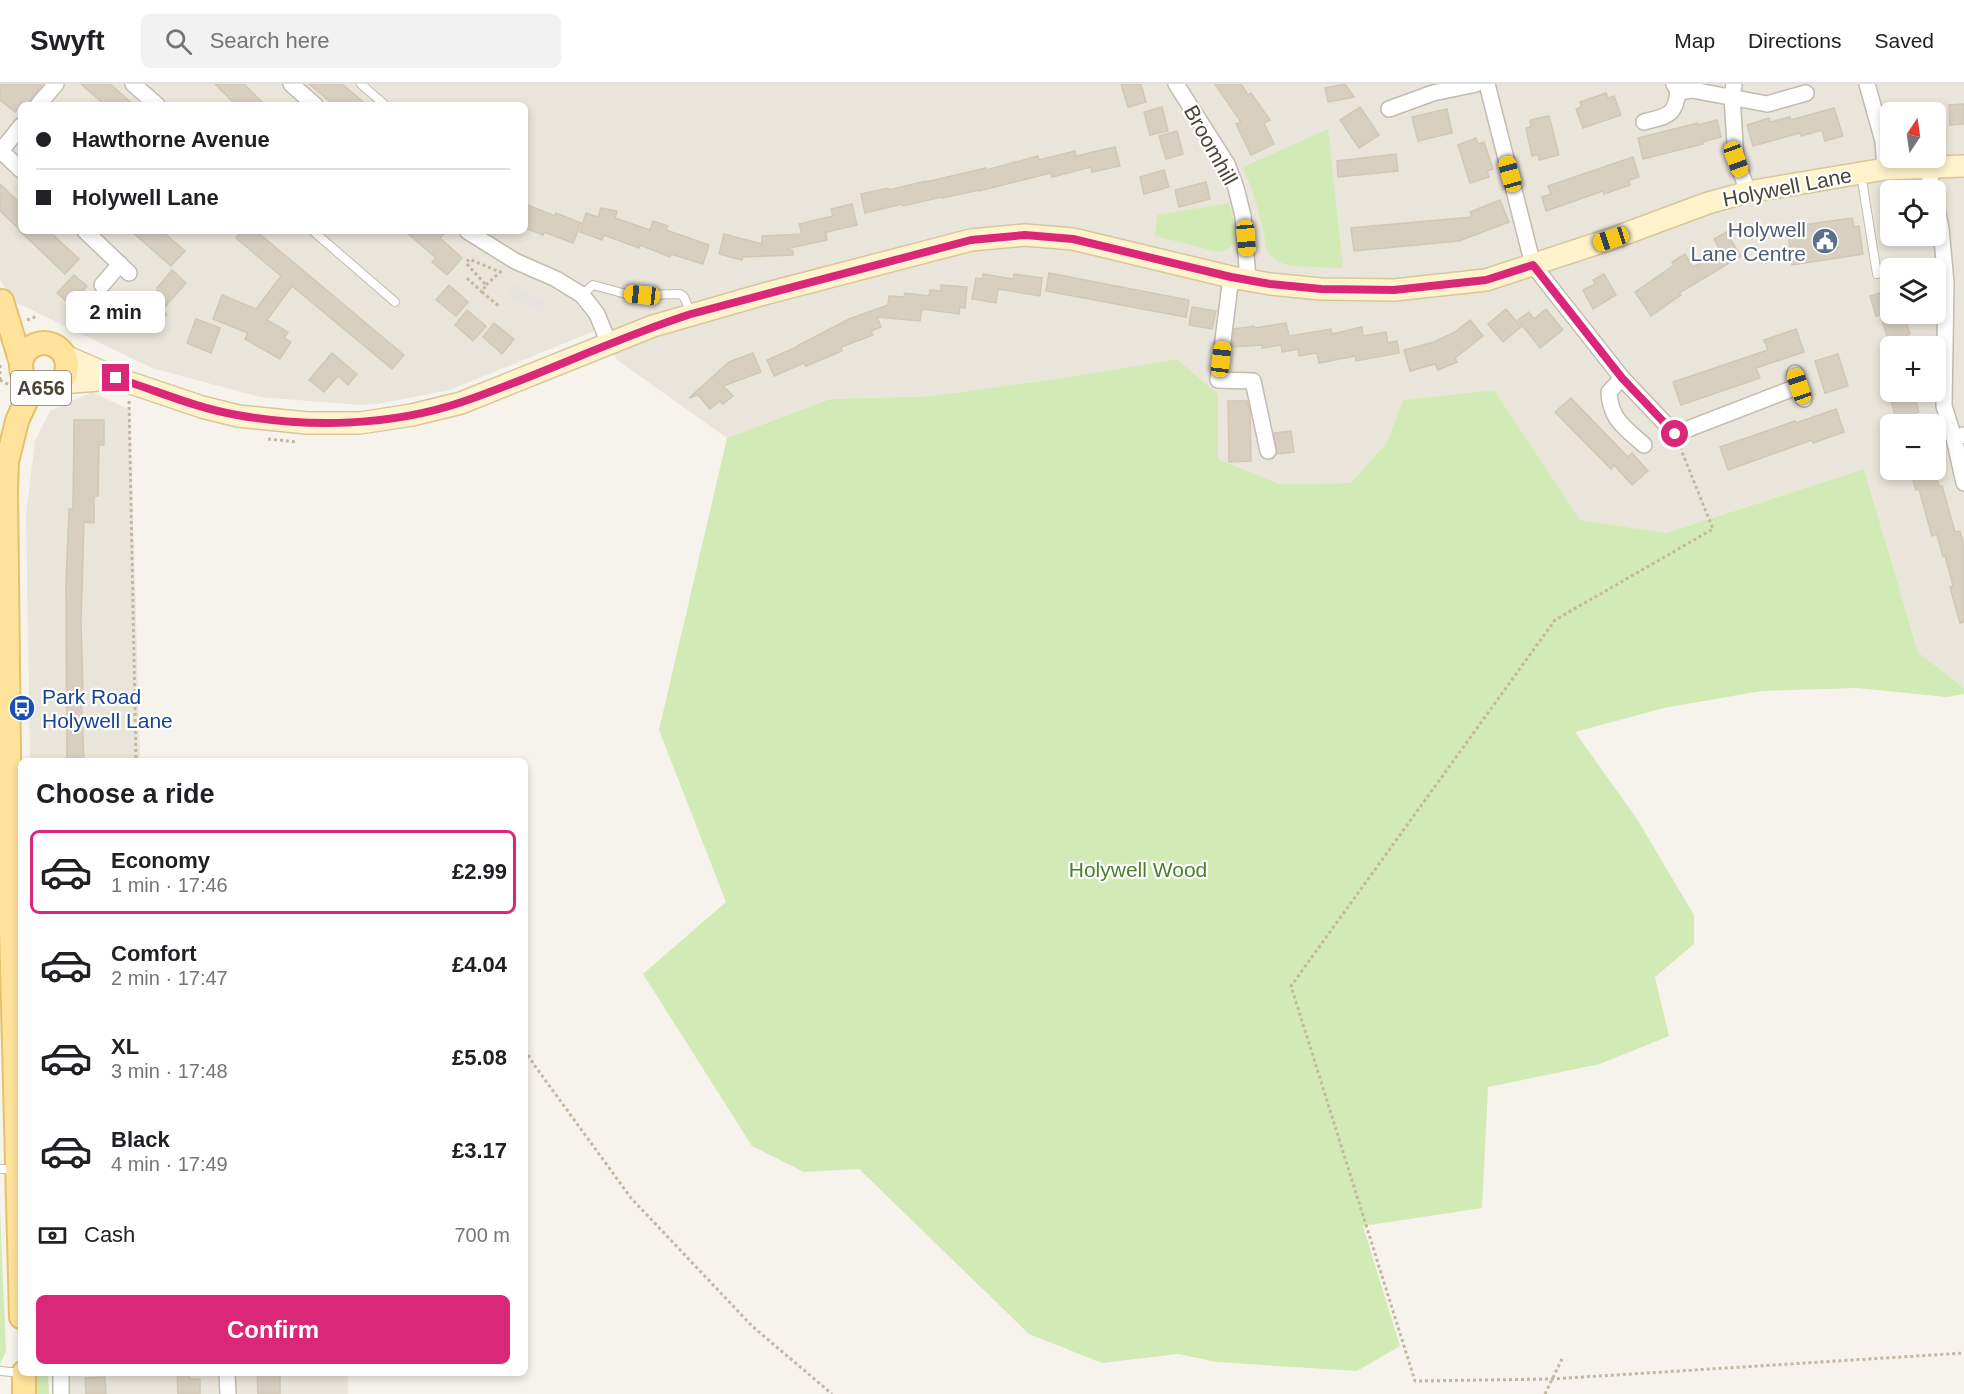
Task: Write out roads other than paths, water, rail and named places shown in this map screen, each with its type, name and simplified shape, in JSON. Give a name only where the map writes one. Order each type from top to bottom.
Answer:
[{"type":"main road","name":"Holywell Lane","points":[[1946,166],[1964,166]]},
{"type":"main road","name":"Holywell Lane","points":[[65,356],[116,378],[202,407],[238,416],[307,423],[360,423],[412,415],[461,403],[653,326],[971,240],[1025,235],[1073,239],[1270,284],[1321,289],[1394,290],[1486,280],[1611,239],[1708,203],[1748,192],[1885,169],[1906,168]]},
{"type":"main road","name":"A656","points":[[1,299],[39,343]]},
{"type":"main road","name":"A656","points":[[1,299],[24,376],[33,386],[47,388],[60,383],[67,371],[65,356],[61,349],[54,345],[39,343],[27,350],[21,363]]},
{"type":"main road","name":"Holywell Lane","points":[[60,383],[116,378]]},
{"type":"main road","name":"A656","points":[[18,1273],[8,1169],[12,1118],[6,940],[3,491],[17,421],[33,386]]},
{"type":"main road","points":[[24,1376],[24,1394]]},
{"type":"street","points":[[41,102],[56,84]]},
{"type":"street","points":[[133,84],[154,102]]},
{"type":"street","points":[[291,84],[312,102]]},
{"type":"street","name":"Broomhill","points":[[1176,84],[1227,164],[1236,188],[1243,216],[1240,278],[1218,380],[1252,381],[1268,451]]},
{"type":"street","points":[[1389,109],[1433,93],[1471,84]]},
{"type":"street","points":[[1487,84],[1533,265],[1622,378],[1675,434],[1799,386]]},
{"type":"street","points":[[1867,84],[1883,141],[1885,169]]},
{"type":"street","points":[[1644,122],[1669,115],[1676,105],[1676,88],[1733,91],[1767,104],[1806,93]]},
{"type":"street","points":[[1733,91],[1736,159],[1748,192]]},
{"type":"street","points":[[18,130],[1,152],[18,167]]},
{"type":"street","points":[[88,234],[124,268],[102,285]]},
{"type":"street","points":[[472,234],[515,261],[556,279],[582,295],[597,314],[609,344]]},
{"type":"street","points":[[1943,246],[1946,283],[1944,406],[1959,436],[1964,483]]},
{"type":"street","points":[[1622,378],[1609,392],[1610,405],[1620,423],[1644,445]]},
{"type":"street","points":[[61,1376],[61,1394]]},
{"type":"street","points":[[227,1376],[228,1394]]},
{"type":"lane","points":[[361,84],[382,102]]},
{"type":"lane","points":[[1861,173],[1878,274]]},
{"type":"lane","points":[[316,234],[395,302]]},
{"type":"lane","points":[[582,295],[593,285],[634,294],[680,294],[684,297],[691,314]]},
{"type":"lane","points":[[0,1371],[18,1372]]},
{"type":"place","name":"Holywell Lane Centre","points":[[1825,241]]},
{"type":"place","name":"Park Road Holywell Lane","points":[[22,708]]},
{"type":"park label","name":"Holywell Wood","points":[[1138,869]]}]
